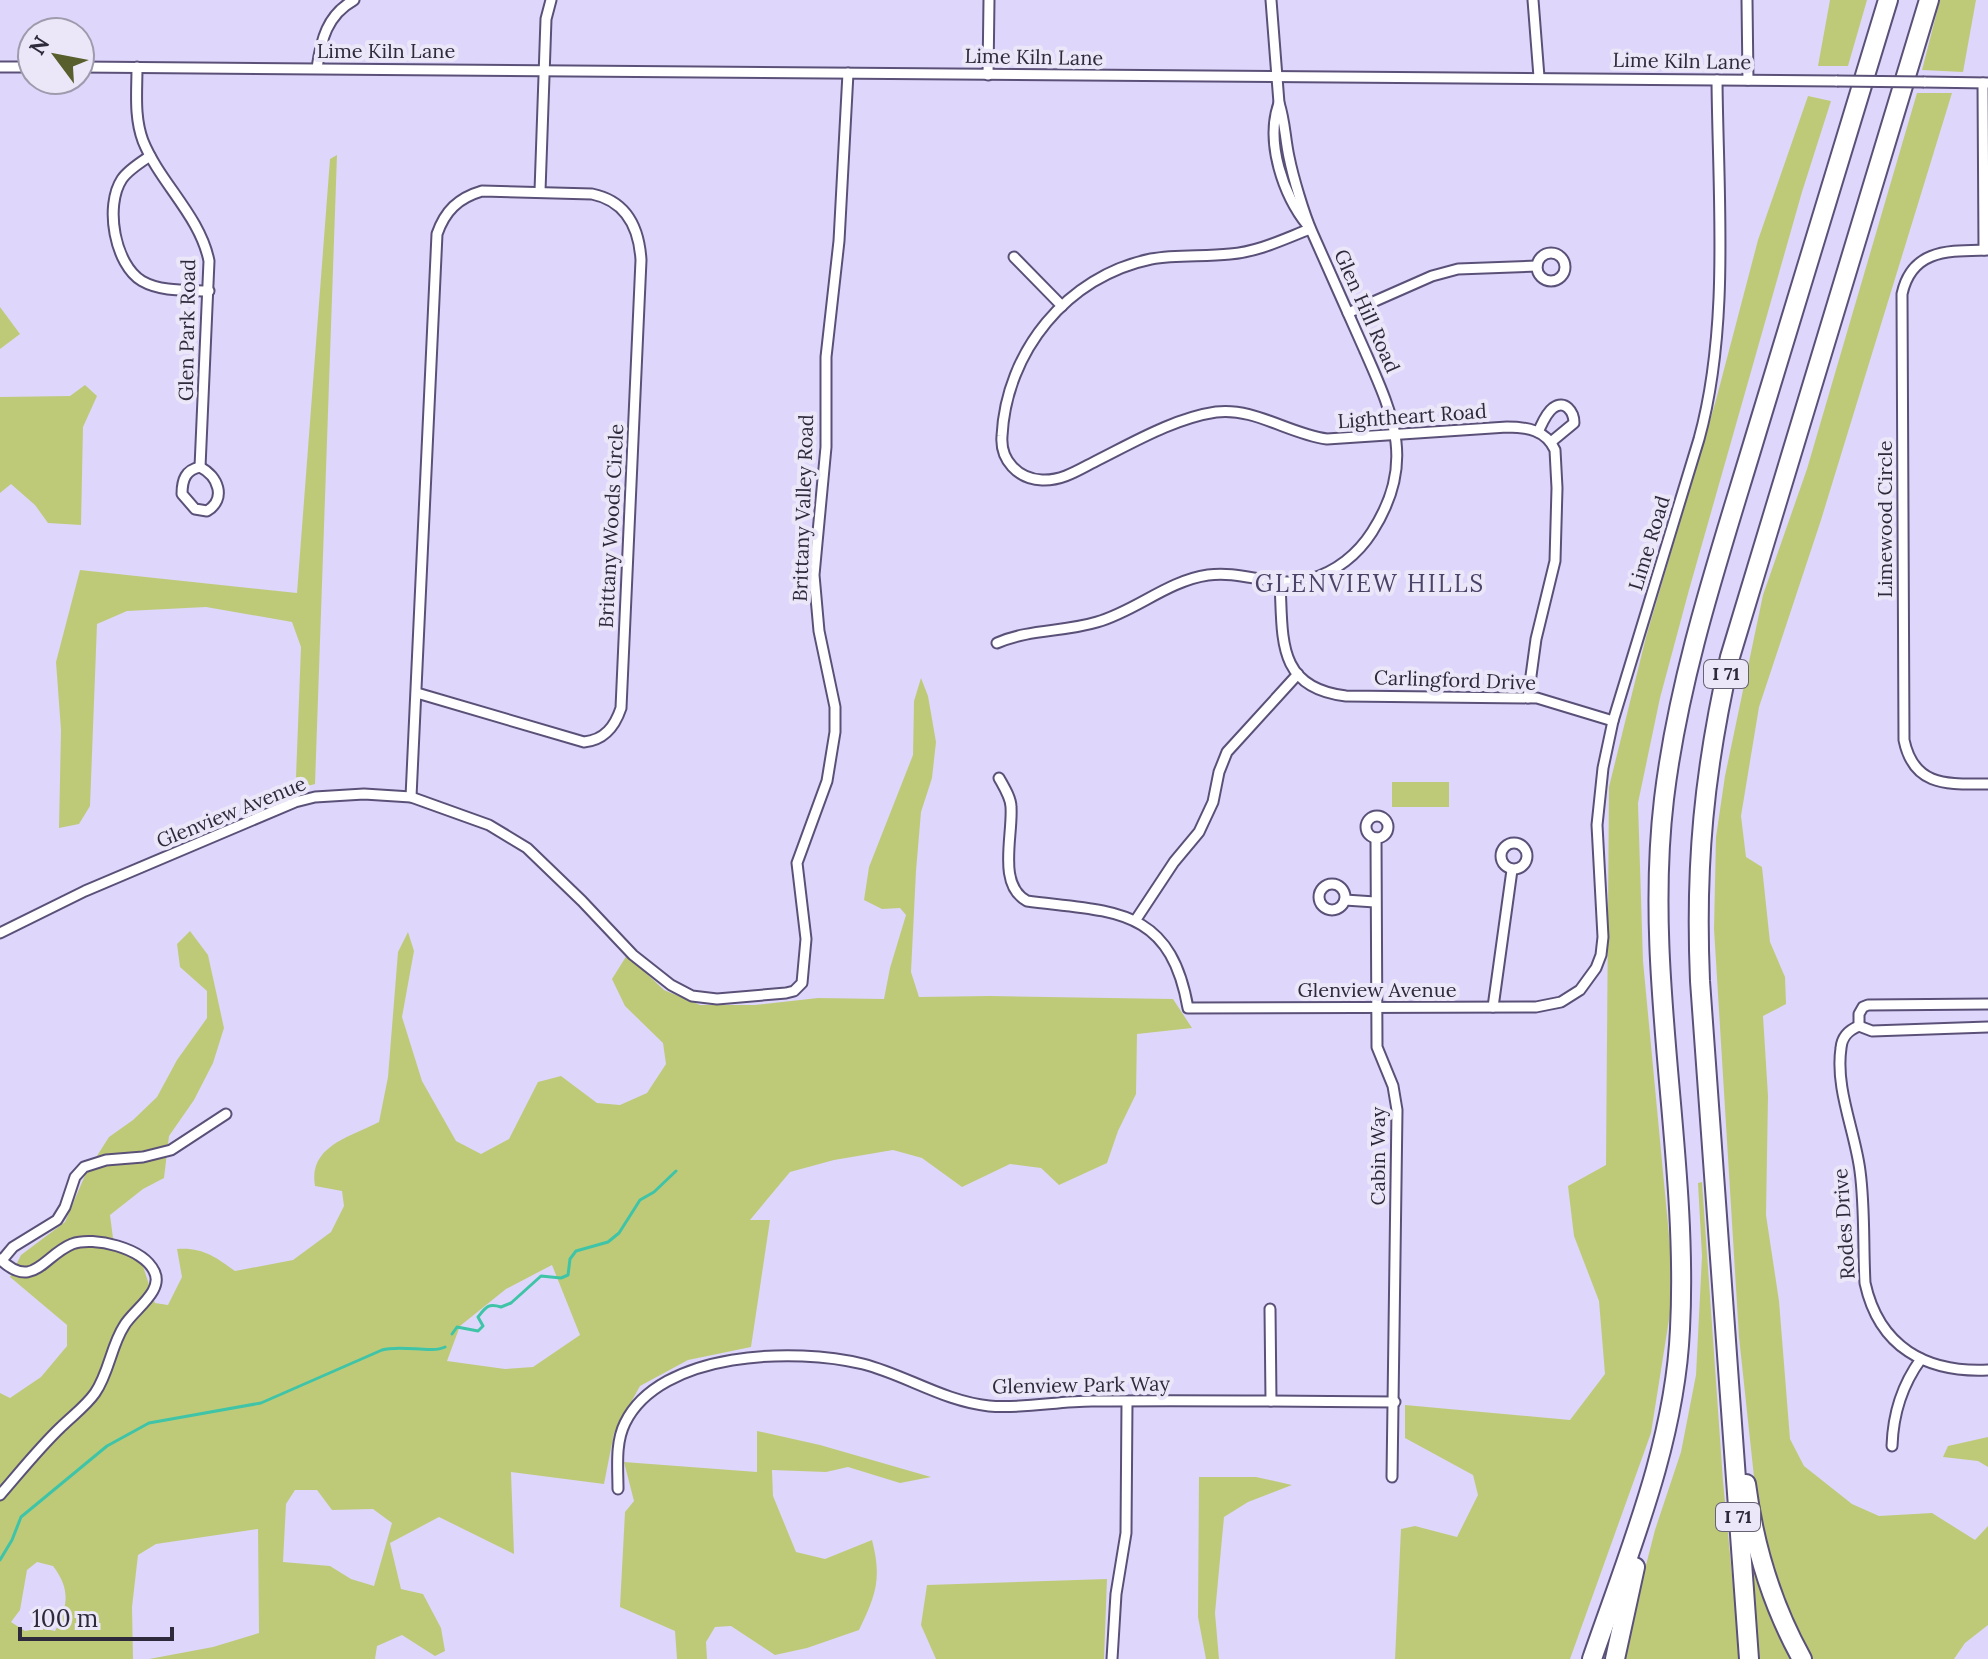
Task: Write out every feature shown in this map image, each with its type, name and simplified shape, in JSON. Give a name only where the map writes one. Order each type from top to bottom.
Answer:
[{"type":"highway","name":"I 71","points":[[1592,1659],[1669,1425],[1680,1333],[1682,1273],[1658,928],[1659,856],[1670,755],[1706,604],[1888,0]]},
{"type":"highway","name":"I 71","points":[[1749,1659],[1698,928],[1700,843],[1708,766],[1716,717],[1740,623],[1929,0]]},
{"type":"highway","points":[[1729,1374],[1751,1514],[1764,1569],[1775,1603],[1802,1659]]},
{"type":"highway","points":[[1615,1659],[1635,1565],[1671,1442],[1669,1425]]},
{"type":"street","points":[[317,68],[326,29],[336,13],[354,0]]},
{"type":"street","points":[[540,191],[546,19],[551,0]]},
{"type":"street","points":[[988,75],[989,0]]},
{"type":"street","name":"Glen Hill Road","points":[[1271,0],[1279,103],[1273,120],[1300,216],[1310,229],[1390,407],[1396,436],[1394,482],[1380,519],[1368,537],[1353,554],[1333,569],[1307,580],[1280,583]]},
{"type":"street","points":[[1533,0],[1539,77]]},
{"type":"street","points":[[1747,0],[1748,80]]},
{"type":"street","name":"Lime Kiln Lane","points":[[96,67],[1986,83]]},
{"type":"street","name":"Glen Park Road","points":[[137,67],[138,126],[150,156],[201,236],[209,261],[200,467]]},
{"type":"street","name":"Brittany Valley Road","points":[[802,983],[806,939],[797,863],[827,781],[835,732],[835,707],[819,631],[814,575],[826,447],[826,357],[839,241],[848,73]]},
{"type":"street","name":"Lime Road","points":[[1566,1000],[1588,981],[1601,955],[1603,937],[1597,825],[1599,793],[1613,721],[1699,439],[1714,377],[1718,317],[1717,80]]},
{"type":"street","name":"Limewood Circle","points":[[1986,83],[1986,250],[1949,251],[1929,257],[1908,275],[1902,294],[1904,733],[1908,754],[1925,776],[1947,784],[1988,784]]},
{"type":"street","points":[[150,156],[122,178],[116,192],[114,220],[122,256],[130,274],[144,283],[161,288],[209,291]]},
{"type":"street","name":"Brittany Woods Circle","points":[[411,797],[437,234],[445,215],[464,197],[489,190],[592,194],[606,198],[627,214],[640,241],[621,708],[617,721],[601,738],[584,742],[417,693]]},
{"type":"street","points":[[1014,257],[1062,306],[1103,277],[1127,266],[1168,257],[1233,254],[1272,245],[1310,229]]},
{"type":"street","points":[[1348,313],[1432,276],[1458,269],[1537,266]]},
{"type":"street","name":"Lightheart Road","points":[[1062,306],[1030,343],[1010,387],[1003,413],[1001,439],[1013,468],[1040,480],[1059,479],[1178,422],[1218,412],[1253,416],[1300,434],[1327,439],[1524,427],[1545,437],[1557,465],[1557,537],[1555,561],[1536,639],[1528,698]]},
{"type":"street","name":"Glen Park Road","points":[[200,467],[211,474],[220,494],[217,504],[207,511],[195,509],[182,494],[185,476],[191,469],[200,467]]},
{"type":"street","points":[[997,643],[1018,634],[1098,622],[1126,611],[1179,582],[1198,577],[1239,575],[1280,583],[1282,643],[1287,659],[1298,674],[1227,752],[1213,802],[1199,832],[1174,862],[1135,921],[1124,915],[1027,901],[1016,892],[1010,882],[1011,804],[999,778]]},
{"type":"street","name":"Carlingford Drive","points":[[1298,674],[1317,689],[1346,696],[1528,698],[1613,721]]},
{"type":"street","name":"Glenview Avenue","points":[[0,933],[85,891],[306,798],[364,794],[411,797],[507,834],[527,848],[633,955],[684,993],[710,999],[732,998],[786,993],[794,991],[802,983]]},
{"type":"street","name":"Cabin Way","points":[[1376,838],[1377,1047],[1393,1086],[1397,1110],[1392,1477]]},
{"type":"street","points":[[1493,1007],[1512,870]]},
{"type":"street","points":[[1345,900],[1375,902]]},
{"type":"street","name":"Glenview Avenue","points":[[1135,921],[1158,937],[1169,951],[1179,970],[1188,1008],[1536,1007],[1566,1000]]},
{"type":"street","points":[[1988,1004],[1868,1005],[1859,1014],[1859,1026],[1872,1031],[1988,1027]]},
{"type":"street","name":"Rodes Drive","points":[[1859,1026],[1846,1034],[1840,1057],[1846,1107],[1861,1180],[1865,1283],[1881,1324],[1897,1343],[1921,1359]]},
{"type":"street","points":[[0,1495],[94,1394],[124,1326],[152,1293],[157,1281],[154,1269],[140,1256],[90,1242],[67,1247],[33,1270],[13,1271],[1,1259],[13,1247],[57,1220],[75,1177],[84,1167],[106,1160],[143,1157],[171,1150],[226,1114]]},
{"type":"street","points":[[1270,1309],[1271,1401]]},
{"type":"street","name":"Glenview Park Way","points":[[618,1489],[617,1451],[625,1424],[648,1395],[685,1374],[732,1360],[766,1356],[830,1357],[864,1364],[946,1396],[989,1406],[1091,1401],[1395,1402]]},
{"type":"street","points":[[1892,1446],[1896,1412],[1905,1387],[1921,1359],[1944,1368],[1988,1370]]},
{"type":"street","points":[[1112,1659],[1116,1594],[1126,1533],[1127,1402]]},
{"type":"green space","points":[[1830,0],[1867,0],[1848,66],[1818,66]]},
{"type":"green space","points":[[1940,0],[1976,0],[1963,72],[1922,70]]},
{"type":"green space","points":[[1917,93],[1952,93],[1821,520],[1759,707],[1741,816],[1746,857],[1762,867],[1770,942],[1785,977],[1786,1004],[1763,1016],[1768,1096],[1766,1215],[1779,1301],[1790,1439],[1804,1466],[1852,1504],[1879,1516],[1932,1513],[1975,1540],[1988,1526],[1988,1625],[1965,1643],[1954,1659],[1808,1659],[1771,1575],[1757,1505],[1739,1337],[1714,929],[1716,837],[1725,776],[1763,595],[1807,469]]},
{"type":"green space","points":[[1808,96],[1831,101],[1802,192],[1689,590],[1660,698],[1638,803],[1643,961],[1674,1288],[1651,1433],[1570,1659],[1395,1659],[1401,1529],[1415,1526],[1457,1537],[1478,1495],[1473,1475],[1405,1438],[1405,1405],[1570,1420],[1605,1374],[1599,1301],[1574,1236],[1568,1186],[1606,1165],[1609,787],[1646,637],[1716,400],[1758,240]]},
{"type":"green space","points":[[337,155],[315,784],[304,787],[296,777],[301,647],[292,622],[206,607],[127,611],[97,624],[90,806],[79,824],[59,828],[61,730],[56,662],[80,570],[297,593],[330,159]]},
{"type":"green space","points":[[0,307],[20,334],[0,349]]},
{"type":"green space","points":[[85,385],[97,396],[83,427],[81,525],[48,523],[35,505],[11,484],[0,493],[0,397],[70,396]]},
{"type":"green space","points":[[921,678],[928,696],[936,742],[932,778],[921,812],[916,871],[911,972],[919,997],[1173,999],[1192,1028],[1137,1034],[1136,1094],[1107,1163],[1059,1185],[1041,1168],[1010,1164],[962,1187],[922,1158],[893,1150],[834,1160],[790,1172],[750,1220],[770,1220],[751,1347],[688,1360],[640,1386],[614,1433],[604,1484],[511,1472],[514,1554],[439,1517],[390,1543],[401,1589],[423,1594],[441,1628],[445,1651],[435,1656],[402,1635],[377,1646],[375,1659],[149,1659],[213,1647],[259,1633],[258,1529],[156,1544],[138,1555],[132,1607],[133,1659],[0,1659],[0,1393],[10,1398],[41,1377],[67,1346],[67,1325],[10,1277],[21,1255],[65,1222],[86,1173],[109,1137],[157,1097],[177,1060],[207,1018],[207,991],[180,967],[177,944],[190,931],[208,955],[224,1028],[213,1063],[194,1100],[169,1136],[164,1178],[143,1189],[110,1215],[113,1238],[142,1263],[155,1303],[168,1305],[182,1277],[177,1249],[208,1254],[235,1271],[293,1260],[331,1232],[344,1206],[342,1191],[315,1186],[315,1172],[325,1152],[344,1138],[379,1122],[388,1077],[398,952],[408,932],[414,951],[402,1017],[422,1081],[456,1141],[481,1154],[509,1139],[538,1082],[561,1076],[597,1103],[620,1105],[647,1093],[666,1064],[663,1043],[625,1006],[612,979],[627,955],[664,990],[700,1005],[755,1005],[818,998],[884,999],[906,915],[900,908],[882,909],[864,900],[869,867],[913,755],[914,701]],"holes":[[[552,1265],[580,1335],[533,1367],[505,1369],[447,1361],[460,1326],[506,1289]],[[295,1490],[317,1490],[332,1510],[373,1509],[392,1523],[374,1586],[351,1579],[330,1566],[283,1562],[286,1504]],[[37,1562],[53,1566],[63,1583],[65,1606],[55,1631],[42,1628],[25,1631],[11,1622],[20,1610],[27,1570]]]},
{"type":"green space","points":[[1392,782],[1449,782],[1449,807],[1392,807]]},
{"type":"green space","points":[[1702,1182],[1723,1481],[1740,1659],[1622,1659],[1655,1530],[1681,1452],[1696,1375],[1702,1256],[1698,1183]]},
{"type":"green space","points":[[757,1431],[820,1445],[931,1477],[900,1483],[848,1467],[826,1472],[772,1470],[773,1496],[796,1552],[825,1559],[872,1540],[877,1566],[876,1586],[859,1630],[807,1648],[775,1655],[731,1626],[715,1627],[706,1642],[707,1659],[677,1659],[675,1631],[620,1607],[625,1512],[634,1501],[624,1462],[757,1472]]},
{"type":"green space","points":[[1988,1437],[1988,1467],[1978,1461],[1943,1457],[1948,1446]]},
{"type":"green space","points":[[1199,1477],[1256,1477],[1292,1485],[1248,1502],[1224,1517],[1215,1613],[1219,1659],[1206,1659],[1198,1617]]},
{"type":"green space","points":[[1754,1561],[1793,1659],[1757,1659],[1748,1562]]},
{"type":"green space","points":[[1107,1579],[1104,1659],[936,1659],[921,1625],[927,1585]]},
{"type":"waterway","points":[[452,1334],[457,1327],[478,1331],[483,1326],[478,1317],[485,1308],[511,1303],[541,1276],[561,1278],[568,1275],[570,1259],[576,1251],[608,1242],[619,1233],[640,1200],[654,1192],[676,1171]]},
{"type":"waterway","points":[[0,1560],[21,1517],[107,1446],[149,1423],[261,1403],[382,1350],[445,1347]]},
{"type":"district","name":"GLENVIEW HILLS","points":[[1370,584]]}]
